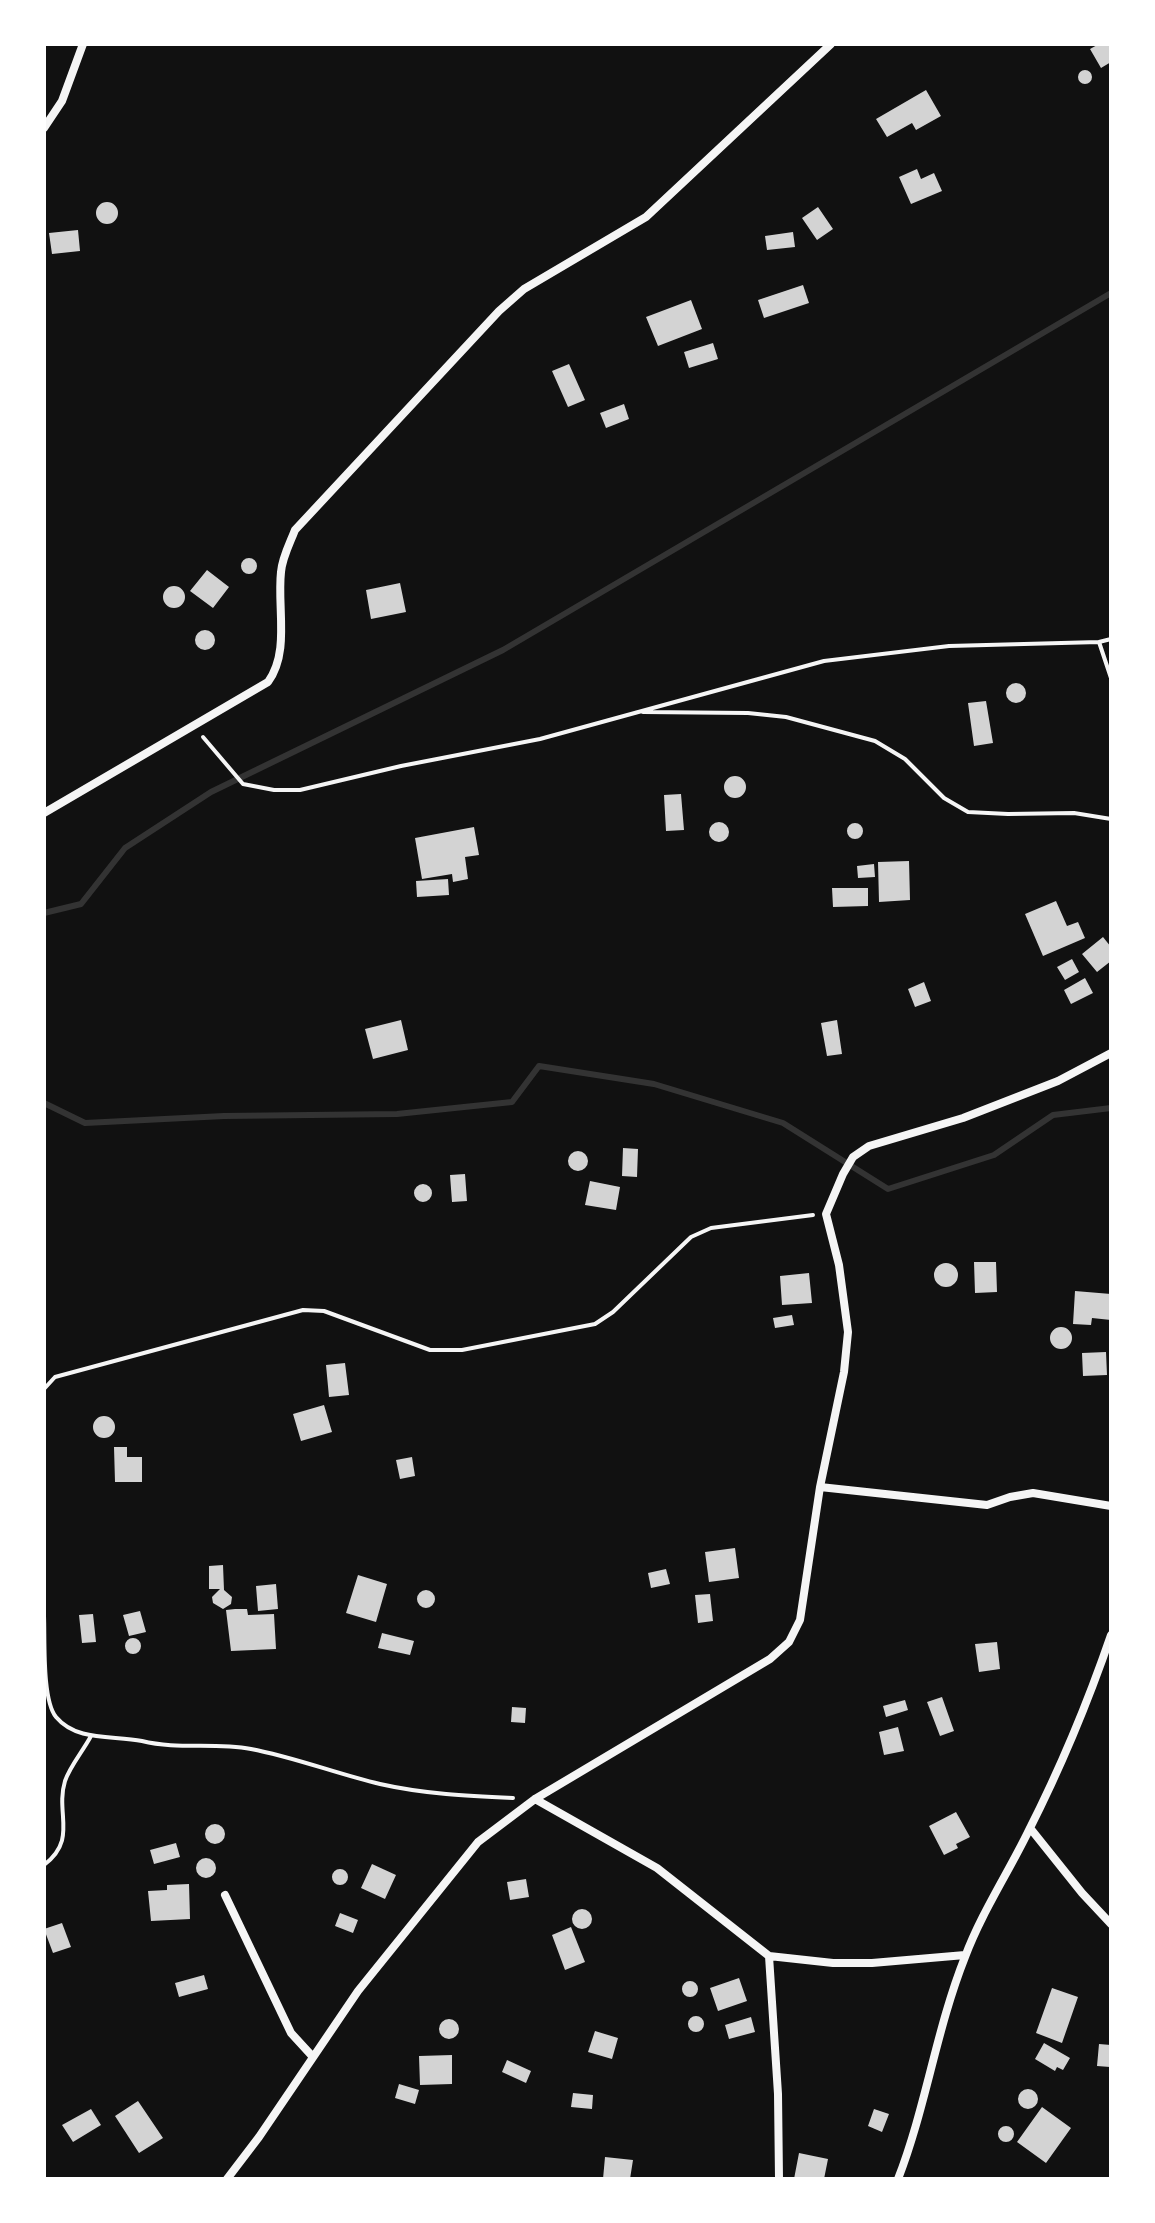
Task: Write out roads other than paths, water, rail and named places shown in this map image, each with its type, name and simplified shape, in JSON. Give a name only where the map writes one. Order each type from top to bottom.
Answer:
[{"type":"street","points":[[44,128],[47,118],[62,101],[83,44]]},
{"type":"street","points":[[44,813],[268,682],[277,669],[280,649],[281,569],[295,530],[499,311],[524,289],[646,217],[831,44]]},
{"type":"street","points":[[227,2179],[358,1991],[478,1842],[535,1799],[770,1659],[789,1642],[800,1620],[820,1487],[844,1372],[848,1332],[839,1265],[826,1214],[853,1157],[869,1146],[963,1118],[1058,1081],[1111,1053]]},
{"type":"street","points":[[820,1487],[987,1505],[1033,1493],[1111,1506]]},
{"type":"street","points":[[898,2179],[915,2134],[934,2048],[965,1955],[1030,1828],[1097,1677],[1111,1635]]},
{"type":"street","points":[[535,1799],[657,1868],[769,1956],[833,1963],[872,1963],[965,1955]]},
{"type":"street","points":[[1030,1828],[1111,1924]]},
{"type":"street","points":[[225,1895],[291,2033],[313,2057]]},
{"type":"street","points":[[769,1956],[778,2094],[779,2179]]},
{"type":"waterway","points":[[44,913],[81,904],[125,848],[211,792],[503,650],[1111,293]]},
{"type":"waterway","points":[[44,1103],[85,1123],[224,1116],[397,1114],[512,1102],[539,1066],[654,1084],[783,1123],[888,1189],[994,1155],[1053,1115],[1111,1108]]}]
